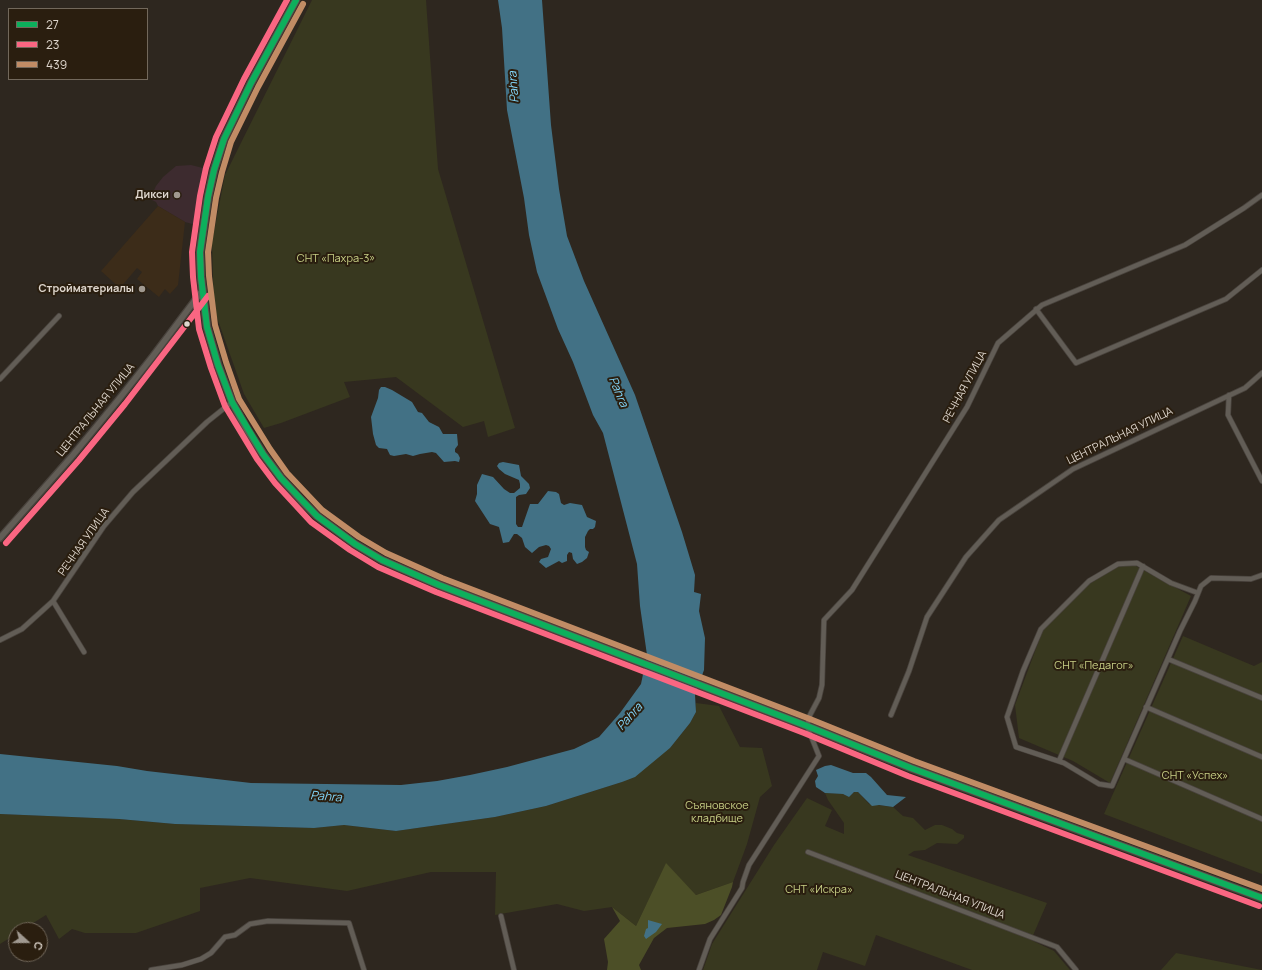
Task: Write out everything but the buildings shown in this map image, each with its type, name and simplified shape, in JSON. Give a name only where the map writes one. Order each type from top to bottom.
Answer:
[{"type":"main road","points":[[296,0],[237,110],[224,139],[214,170],[208,196],[200,252],[202,291],[207,327],[218,365],[232,402],[263,454],[281,478],[317,516],[355,544],[382,560],[412,574],[911,768],[1262,898]]},
{"type":"street","name":"РЕЧНАЯ УЛИЦА","points":[[806,726],[819,698],[822,684],[824,620],[852,590],[963,414],[998,343],[1042,305],[1185,245],[1262,195]]},
{"type":"street","points":[[1036,310],[1076,363],[1226,299],[1262,270]]},
{"type":"street","name":"ЦЕНТРАЛЬНАЯ УЛИЦА","points":[[0,538],[73,455],[153,356],[202,291]]},
{"type":"street","points":[[0,378],[59,316]]},
{"type":"street","name":"ЦЕНТРАЛЬНАЯ УЛИЦА","points":[[891,715],[909,671],[927,617],[966,557],[999,520],[1073,469],[1245,388],[1262,373]]},
{"type":"street","points":[[1229,395],[1228,415],[1262,481]]},
{"type":"street","name":"РЕЧНАЯ УЛИЦА","points":[[0,640],[22,629],[53,601],[104,526],[134,492],[207,422],[232,402]]},
{"type":"street","points":[[1198,593],[1172,583],[1137,563],[1118,564],[1089,581],[1041,629],[1023,671],[1007,717],[1016,747],[1064,763],[1099,784],[1112,786],[1146,707],[1168,659],[1198,593],[1201,586],[1211,578],[1251,579],[1262,575]]},
{"type":"street","points":[[1059,761],[1143,566]]},
{"type":"street","points":[[53,601],[84,652]]},
{"type":"street","points":[[1168,659],[1262,698]]},
{"type":"street","points":[[1146,707],[1262,757]]},
{"type":"street","points":[[698,970],[710,939],[742,888],[749,865],[819,756],[806,726]]},
{"type":"street","points":[[1124,759],[1262,819]]},
{"type":"street","name":"ЦЕНТРАЛЬНАЯ УЛИЦА","points":[[808,852],[1057,947],[1076,970]]},
{"type":"street","points":[[501,916],[514,970]]},
{"type":"street","points":[[151,970],[182,966],[201,960],[212,953],[225,938],[235,935],[250,924],[268,921],[349,923],[364,970]]},
{"type":"shaded area","points":[[191,165],[207,169],[196,225],[185,222],[158,206],[156,202],[150,199],[156,186],[163,177],[176,166]]},
{"type":"shaded area","points":[[158,206],[185,222],[178,285],[170,294],[165,289],[159,297],[137,279],[142,272],[137,268],[120,288],[101,271]]},
{"type":"green space","name":"СНТ «Пахра-3»","points":[[312,0],[426,0],[438,169],[515,428],[488,437],[484,421],[463,427],[396,377],[344,382],[350,397],[264,428],[244,394],[214,309],[212,242],[225,175]]},
{"type":"green space","name":"СНТ «Педагог»","points":[[1118,566],[1136,566],[1191,596],[1110,783],[1073,761],[1019,738],[1015,705],[1043,630],[1089,584]]},
{"type":"green space","name":"СНТ «Успех»","points":[[1183,636],[1254,666],[1262,662],[1262,874],[1104,814]]},
{"type":"green space","name":"Съяновское кладбище","points":[[696,703],[719,706],[740,747],[762,748],[772,786],[760,797],[747,844],[733,882],[696,895],[666,864],[636,926],[612,907],[584,911],[557,904],[495,915],[496,872],[431,872],[347,891],[250,878],[200,888],[200,911],[136,933],[85,933],[72,929],[59,939],[46,915],[35,922],[8,922],[8,939],[0,944],[0,814],[119,819],[175,824],[314,828],[344,825],[396,831],[495,817],[546,806],[622,782],[670,748],[690,723],[696,712]]},
{"type":"green space","name":"СНТ «Искра»","points":[[854,792],[858,792],[869,804],[893,807],[903,816],[913,818],[925,830],[935,825],[942,825],[964,835],[964,838],[957,844],[937,843],[925,850],[914,851],[908,855],[1047,903],[1031,940],[1054,951],[1070,970],[972,970],[876,935],[865,966],[823,952],[817,970],[703,970],[712,944],[774,845],[807,798],[832,810],[825,826],[844,834],[844,823],[828,800],[825,793],[843,794],[849,797]]},
{"type":"green space","points":[[666,863],[696,895],[733,882],[721,915],[705,924],[667,928],[654,938],[639,965],[641,970],[607,970],[608,962],[604,939],[620,921],[612,907],[636,926]]},
{"type":"green space","points":[[1176,953],[1262,970],[1161,970]]},
{"type":"water","name":"Pahra","points":[[498,0],[542,0],[551,125],[559,189],[567,236],[584,281],[635,395],[682,532],[695,575],[694,592],[701,594],[699,611],[705,638],[704,670],[695,695],[696,712],[690,723],[670,748],[635,777],[622,782],[546,806],[495,817],[396,831],[344,825],[314,828],[175,824],[119,819],[0,814],[0,754],[117,766],[251,783],[401,785],[437,781],[470,775],[507,767],[574,749],[599,737],[620,713],[641,684],[647,655],[640,606],[637,564],[603,433],[593,415],[573,362],[558,329],[537,272],[507,110],[502,28]]},
{"type":"water","points":[[381,387],[392,390],[412,402],[418,412],[422,413],[429,422],[439,427],[443,434],[457,434],[458,445],[455,452],[460,458],[459,462],[444,462],[436,453],[432,452],[413,456],[406,454],[394,456],[390,455],[387,449],[379,448],[376,445],[373,434],[371,417]]},
{"type":"water","points":[[503,462],[519,465],[521,476],[529,484],[530,488],[526,494],[516,497],[516,524],[518,527],[522,527],[530,504],[538,504],[548,491],[556,492],[559,494],[561,503],[564,505],[570,503],[582,505],[587,517],[596,521],[595,527],[588,531],[585,537],[585,547],[589,552],[587,558],[577,564],[573,559],[572,553],[569,552],[567,555],[567,561],[562,563],[559,561],[546,568],[539,562],[541,559],[548,557],[551,549],[549,546],[546,545],[539,547],[532,553],[525,547],[522,538],[517,534],[514,534],[509,542],[503,543],[499,527],[490,524],[475,501],[477,485],[482,474],[493,477],[510,493],[514,493],[520,488],[519,480],[505,474],[497,466],[499,463]]},
{"type":"water","points":[[831,765],[853,773],[866,773],[887,795],[906,797],[893,807],[879,805],[872,806],[858,792],[854,792],[849,797],[843,794],[825,793],[816,787],[815,781],[818,776],[816,770]]},
{"type":"water","points":[[648,920],[662,924],[656,932],[646,939],[644,936],[646,929],[648,928]]},
{"type":"transit line","name":"23","points":[[287,0],[244,79],[216,137],[206,168],[200,196],[192,252],[193,277],[199,329],[225,406],[257,459],[275,483],[311,522],[350,550],[378,567],[436,592],[804,733],[908,776],[1259,906]]},
{"type":"transit line","name":"27","points":[[296,0],[251,83],[224,139],[214,170],[208,197],[200,252],[201,277],[207,327],[218,365],[232,402],[263,454],[281,478],[317,516],[355,544],[382,560],[439,585],[807,726],[911,768],[1262,898]]},
{"type":"transit line","name":"439","points":[[303,4],[258,87],[231,142],[216,198],[208,252],[209,276],[215,325],[239,399],[270,449],[287,473],[322,510],[359,537],[386,553],[442,578],[810,719],[914,761],[1262,889]]},
{"type":"transit line","name":"23","points":[[6,543],[79,460],[125,404],[208,296]]},
{"type":"place","name":"Дикси","points":[[177,195]]},
{"type":"place","name":"Стройматериалы","points":[[142,289]]}]
